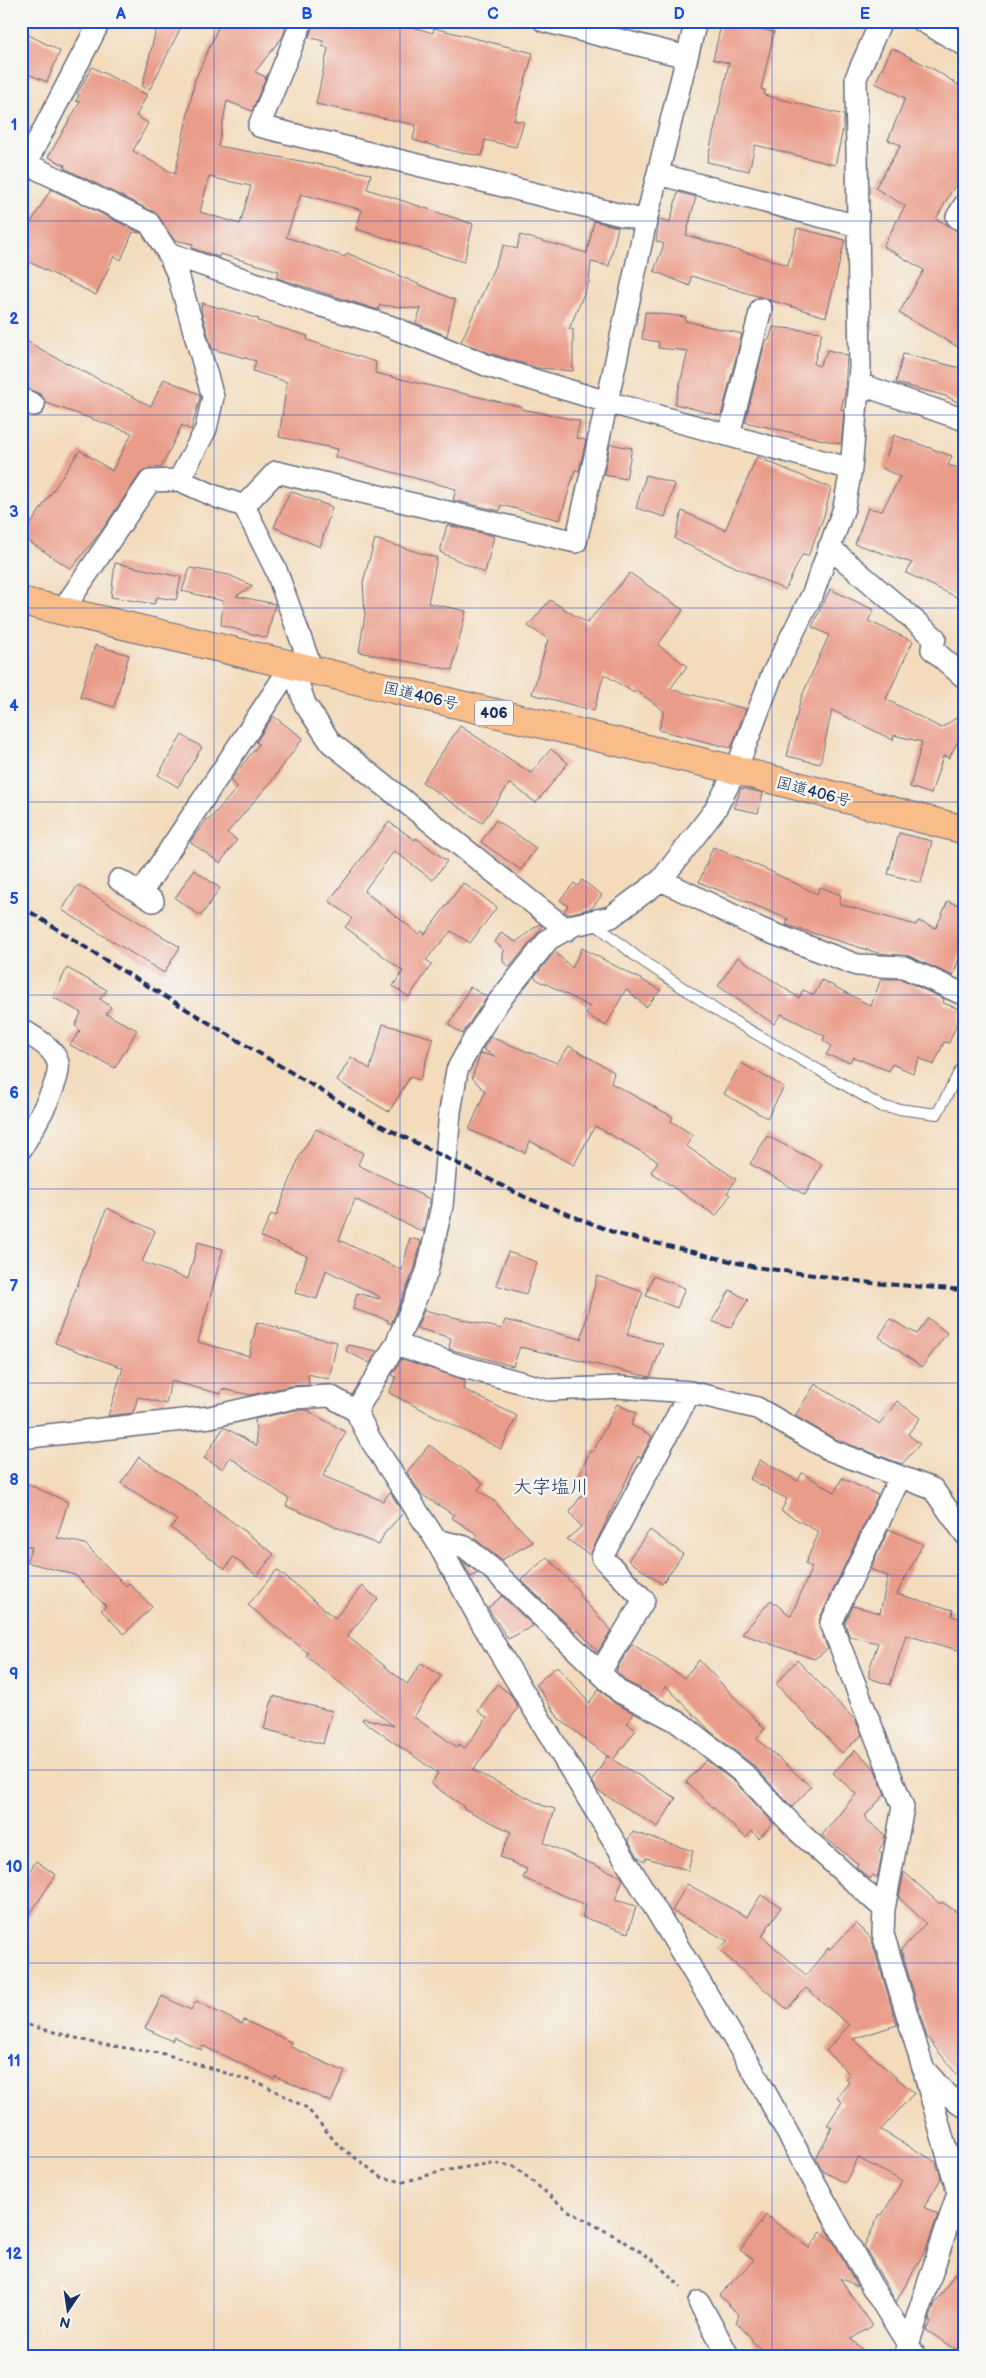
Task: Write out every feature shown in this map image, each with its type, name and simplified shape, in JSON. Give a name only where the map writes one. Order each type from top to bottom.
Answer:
[{"type":"highway","name":"国道406号","points":[[21,601],[736,770],[965,830]]},
{"type":"street","points":[[100,21],[26,155],[149,223],[168,253],[178,275],[213,397],[206,429],[179,480]]},
{"type":"street","points":[[302,21],[259,126],[646,221]]},
{"type":"street","points":[[544,21],[687,57]]},
{"type":"street","points":[[244,506],[276,472],[576,542],[646,221],[696,21]]},
{"type":"street","points":[[356,1411],[396,1344],[427,1272],[442,1206],[450,1112],[457,1070],[499,1001],[549,940],[574,925],[611,917],[661,880],[715,810],[736,770],[772,675],[812,593],[844,508],[851,469],[859,384],[856,78],[881,21]]},
{"type":"street","points":[[922,21],[965,46]]},
{"type":"street","points":[[658,174],[858,226]]},
{"type":"street","points":[[965,204],[957,217],[965,222]]},
{"type":"street","points":[[168,253],[312,303],[390,326],[491,367],[607,402],[851,469]]},
{"type":"street","points":[[729,435],[761,309]]},
{"type":"street","points":[[859,384],[965,420]]},
{"type":"street","points":[[62,611],[150,481],[179,480],[244,506],[276,570],[302,667],[305,704],[331,743],[566,930]]},
{"type":"street","points":[[829,547],[935,638],[932,649],[965,678]]},
{"type":"street","points":[[119,880],[147,897],[302,667]]},
{"type":"street","points":[[661,880],[761,929],[857,965],[904,967],[965,995]]},
{"type":"street","points":[[21,1029],[49,1048],[58,1062],[58,1074],[41,1114],[21,1149]]},
{"type":"street","points":[[396,1344],[460,1366],[549,1390],[618,1387],[690,1392],[758,1408],[830,1450],[933,1489],[965,1534]]},
{"type":"street","points":[[600,1672],[644,1600],[602,1556],[690,1392]]},
{"type":"street","points":[[21,1438],[210,1417],[293,1398],[330,1396],[356,1411],[370,1439],[436,1540],[481,1622],[753,2070],[910,2354]]},
{"type":"street","points":[[900,1477],[830,1623],[903,1807],[884,1909],[883,1934],[958,2193],[910,2354]]},
{"type":"street","points":[[436,1540],[464,1547],[492,1568],[620,1692],[680,1723],[744,1774],[800,1833],[884,1909]]},
{"type":"street","points":[[923,2068],[945,2093],[965,2107]]},
{"type":"street","points":[[699,2302],[729,2357]]},
{"type":"lane","points":[[592,921],[637,957],[726,1016],[883,1107],[937,1114],[965,1061]]},
{"type":"path","points":[[21,2023],[94,2043],[165,2054],[208,2066],[264,2086],[307,2108],[338,2145],[381,2177],[403,2182],[492,2163],[514,2166],[566,2210],[622,2240],[652,2259],[699,2302]]},
{"type":"green space","points":[[21,1047],[26,1050],[28,1073],[21,1085]]},
{"type":"building","points":[[158,21],[184,21],[150,89],[142,87]]},
{"type":"building","points":[[221,21],[288,21],[283,36],[255,72],[266,77],[252,111],[227,101],[218,146],[371,174],[367,189],[473,224],[464,262],[356,229],[362,210],[301,194],[286,237],[345,257],[347,253],[455,300],[447,336],[416,323],[421,309],[380,305],[378,310],[277,278],[279,271],[220,254],[219,257],[192,248],[193,244],[174,240],[154,212],[64,168],[65,165],[48,157],[80,102],[76,101],[79,95],[77,94],[92,67],[147,95],[136,116],[148,123],[133,151],[175,174],[195,80]],"holes":[[[209,177],[251,186],[240,224],[200,212]]]},
{"type":"building","points":[[314,21],[391,21],[433,33],[434,28],[533,53],[514,120],[524,122],[516,147],[485,140],[482,156],[457,152],[413,140],[416,125],[316,104],[328,48],[322,46],[323,41],[309,37]]},
{"type":"building","points":[[722,21],[774,32],[761,89],[765,90],[764,95],[844,115],[844,125],[835,165],[755,145],[749,171],[707,162],[729,63],[713,59]]},
{"type":"building","points":[[21,31],[60,51],[47,82],[21,71]]},
{"type":"building","points":[[892,48],[935,70],[965,89],[965,167],[936,219],[965,234],[965,351],[899,313],[924,270],[883,246],[905,206],[875,188],[901,145],[888,140],[905,98],[875,83]]},
{"type":"building","points":[[51,189],[141,233],[133,232],[121,260],[114,256],[96,295],[21,258],[21,221],[29,226]]},
{"type":"building","points":[[678,192],[696,197],[686,235],[788,265],[797,228],[845,240],[826,317],[691,276],[690,286],[654,271],[664,244],[656,241],[659,219],[670,222]]},
{"type":"building","points":[[594,221],[618,227],[609,266],[591,262],[589,282],[569,329],[573,329],[573,371],[538,368],[461,342],[504,245],[517,249],[520,235],[587,253]]},
{"type":"building","points":[[202,303],[259,319],[258,321],[308,336],[307,340],[376,362],[375,373],[522,407],[522,409],[580,421],[576,438],[586,440],[579,471],[575,470],[560,520],[501,505],[500,511],[453,500],[456,489],[335,457],[338,449],[279,437],[287,382],[253,371],[256,361],[212,349],[201,310]]},
{"type":"building","points":[[645,312],[686,317],[685,321],[742,334],[721,416],[675,404],[688,351],[658,348],[659,342],[642,339]]},
{"type":"building","points":[[773,327],[822,332],[814,364],[819,366],[828,350],[847,355],[845,393],[841,409],[844,410],[841,444],[745,422],[766,340],[769,340]]},
{"type":"building","points":[[21,338],[151,406],[164,379],[199,394],[200,397],[191,430],[182,425],[161,468],[151,467],[140,474],[102,530],[71,569],[22,537],[80,450],[112,471],[132,433],[46,403],[40,394],[21,386]]},
{"type":"building","points":[[903,354],[965,369],[965,406],[946,396],[896,383]]},
{"type":"building","points":[[894,435],[952,456],[948,465],[965,470],[965,601],[906,573],[912,563],[855,544],[868,508],[882,511],[900,477],[882,468]]},
{"type":"building","points":[[610,444],[632,448],[626,479],[604,475]]},
{"type":"building","points":[[757,457],[831,488],[824,516],[808,556],[802,555],[785,590],[675,539],[682,511],[725,530]]},
{"type":"building","points":[[646,475],[675,484],[665,517],[636,508]]},
{"type":"building","points":[[290,491],[332,507],[320,547],[274,527]]},
{"type":"building","points":[[447,525],[494,536],[485,573],[440,552]]},
{"type":"building","points":[[375,539],[437,558],[428,603],[466,611],[452,670],[359,652],[365,615],[363,582]]},
{"type":"building","points":[[115,563],[181,577],[176,600],[157,597],[154,604],[111,597]]},
{"type":"building","points":[[190,568],[229,575],[253,586],[236,596],[275,604],[267,638],[221,625],[223,601],[182,591]]},
{"type":"building","points":[[630,573],[683,610],[658,645],[687,666],[670,689],[746,709],[731,748],[659,730],[664,711],[636,690],[634,693],[604,674],[594,711],[532,694],[548,639],[528,626],[550,600],[587,623]]},
{"type":"building","points":[[830,589],[874,610],[868,621],[913,641],[886,699],[941,728],[965,712],[965,728],[949,758],[943,756],[931,794],[910,787],[922,742],[894,735],[893,740],[832,710],[820,764],[787,756],[801,698],[829,635],[812,627]]},
{"type":"building","points":[[95,645],[129,655],[114,707],[80,697]]},
{"type":"building","points":[[273,716],[303,738],[271,782],[227,833],[237,840],[220,863],[190,842],[207,819],[209,820],[238,787],[230,781],[259,744],[256,742]]},
{"type":"building","points":[[460,726],[531,773],[551,749],[568,763],[536,803],[510,783],[482,823],[422,782]]},
{"type":"building","points":[[182,735],[202,747],[178,787],[158,775]]},
{"type":"building","points":[[741,788],[763,793],[758,813],[734,808]]},
{"type":"building","points":[[496,820],[536,848],[521,870],[481,842]]},
{"type":"building","points":[[389,822],[415,840],[416,838],[447,861],[433,880],[394,851],[364,891],[419,934],[422,931],[425,934],[463,883],[497,907],[470,943],[451,931],[426,960],[432,964],[409,997],[393,986],[403,971],[345,927],[352,918],[329,901]]},
{"type":"building","points":[[899,833],[932,841],[921,883],[888,874]]},
{"type":"building","points":[[713,847],[770,871],[817,894],[820,887],[841,895],[839,904],[916,925],[918,921],[936,928],[948,901],[965,908],[965,941],[953,976],[909,956],[878,953],[786,925],[788,919],[699,882]]},
{"type":"building","points":[[194,870],[220,888],[201,916],[175,898]]},
{"type":"building","points":[[582,880],[602,895],[592,908],[568,914],[564,911],[568,906],[560,900],[574,883],[578,886]]},
{"type":"building","points":[[78,885],[180,947],[164,973],[62,910]]},
{"type":"building","points":[[539,924],[542,926],[540,930],[510,967],[503,962],[503,953],[505,951],[495,942],[501,933],[516,942]]},
{"type":"building","points":[[582,948],[661,990],[646,1007],[626,989],[606,1026],[586,1014],[590,1007],[542,983],[534,977],[555,952],[572,968]]},
{"type":"building","points":[[738,957],[799,998],[803,990],[814,995],[822,980],[871,1006],[881,979],[901,979],[944,999],[943,1003],[962,1010],[949,1043],[944,1042],[934,1065],[919,1058],[913,1073],[892,1064],[889,1071],[853,1057],[850,1062],[826,1055],[831,1046],[823,1040],[825,1036],[781,1014],[774,1024],[718,986]]},
{"type":"building","points":[[67,968],[107,990],[100,999],[111,1007],[106,1014],[137,1030],[115,1068],[70,1045],[80,1031],[75,1026],[81,1013],[53,997]]},
{"type":"building","points":[[470,987],[487,997],[462,1034],[449,1025]]},
{"type":"building","points":[[383,1024],[433,1038],[420,1080],[410,1077],[389,1112],[337,1081],[351,1057],[370,1069]]},
{"type":"building","points":[[490,1037],[557,1063],[569,1046],[614,1072],[611,1083],[673,1117],[671,1121],[693,1135],[686,1146],[736,1179],[727,1193],[730,1195],[716,1216],[651,1172],[658,1161],[595,1126],[574,1165],[530,1141],[525,1153],[469,1130],[485,1092],[472,1077],[481,1053],[496,1057],[483,1049]]},
{"type":"building","points":[[741,1063],[784,1087],[767,1118],[724,1094]]},
{"type":"building","points":[[316,1129],[363,1153],[358,1165],[430,1199],[423,1232],[355,1199],[339,1240],[402,1270],[410,1238],[421,1241],[415,1268],[391,1324],[387,1322],[388,1320],[353,1309],[357,1293],[379,1299],[380,1297],[326,1270],[317,1299],[295,1293],[307,1256],[261,1237],[271,1214],[276,1216],[300,1155]]},
{"type":"building","points":[[767,1136],[822,1164],[805,1195],[750,1164]]},
{"type":"building","points":[[107,1208],[155,1231],[142,1262],[188,1279],[198,1242],[223,1249],[198,1342],[249,1356],[257,1322],[278,1329],[337,1342],[329,1379],[308,1374],[309,1385],[290,1386],[251,1395],[222,1389],[221,1394],[171,1381],[166,1404],[138,1397],[133,1413],[108,1416],[123,1368],[55,1343]]},
{"type":"building","points":[[508,1252],[537,1262],[526,1294],[496,1285]]},
{"type":"building","points":[[597,1276],[643,1292],[627,1335],[663,1344],[650,1377],[520,1347],[513,1366],[449,1349],[451,1338],[417,1328],[424,1310],[502,1329],[505,1320],[581,1339]]},
{"type":"building","points":[[653,1276],[685,1288],[677,1308],[646,1296]]},
{"type":"building","points":[[730,1290],[748,1300],[730,1328],[712,1321]]},
{"type":"building","points":[[928,1318],[947,1333],[922,1367],[879,1337],[890,1319],[917,1334]]},
{"type":"building","points":[[348,1345],[377,1351],[370,1363],[346,1351]]},
{"type":"building","points":[[402,1359],[465,1380],[463,1389],[517,1416],[501,1449],[389,1393],[396,1377],[392,1375]]},
{"type":"building","points":[[815,1384],[880,1424],[897,1401],[920,1418],[908,1434],[920,1444],[902,1464],[835,1439],[795,1416]]},
{"type":"building","points":[[617,1404],[636,1413],[631,1425],[652,1436],[641,1458],[638,1456],[590,1555],[567,1539],[581,1527],[570,1512],[586,1489],[575,1485],[590,1451],[593,1452]]},
{"type":"building","points":[[295,1410],[310,1410],[310,1412],[346,1432],[323,1476],[383,1501],[390,1492],[403,1513],[384,1534],[379,1545],[286,1506],[289,1499],[230,1457],[223,1469],[204,1458],[224,1427],[257,1446],[255,1419]]},
{"type":"building","points":[[429,1445],[483,1483],[478,1490],[494,1501],[533,1542],[501,1560],[475,1539],[478,1535],[452,1518],[454,1515],[421,1494],[407,1472]]},
{"type":"building","points":[[139,1457],[200,1497],[274,1554],[257,1576],[233,1557],[225,1569],[171,1528],[177,1520],[121,1483]]},
{"type":"building","points":[[760,1460],[798,1481],[802,1473],[835,1492],[842,1478],[878,1495],[820,1618],[819,1627],[828,1649],[814,1659],[742,1634],[771,1600],[791,1616],[812,1567],[805,1564],[819,1532],[781,1511],[787,1499],[750,1479]]},
{"type":"building","points":[[21,1481],[68,1502],[57,1538],[85,1544],[126,1586],[129,1583],[152,1607],[124,1634],[101,1610],[106,1606],[75,1575],[26,1562],[32,1547],[21,1545]]},
{"type":"building","points":[[889,1529],[923,1544],[897,1594],[953,1610],[952,1616],[965,1620],[965,1652],[906,1635],[890,1685],[869,1678],[869,1670],[878,1643],[849,1636],[845,1623],[853,1606],[880,1613],[888,1576],[870,1569]]},
{"type":"building","points":[[650,1530],[683,1554],[662,1584],[628,1560]]},
{"type":"building","points":[[547,1557],[580,1592],[578,1594],[611,1630],[598,1652],[578,1630],[575,1632],[521,1580]]},
{"type":"building","points":[[461,1560],[478,1573],[471,1577]]},
{"type":"building","points":[[277,1570],[335,1618],[362,1586],[378,1599],[347,1636],[407,1684],[421,1663],[441,1676],[414,1717],[457,1747],[459,1744],[465,1748],[487,1718],[478,1711],[497,1684],[510,1694],[518,1708],[473,1770],[544,1806],[555,1809],[544,1843],[623,1879],[615,1900],[636,1906],[628,1933],[582,1917],[586,1905],[523,1878],[527,1869],[500,1857],[511,1832],[463,1808],[463,1806],[431,1784],[438,1773],[362,1720],[363,1718],[394,1726],[306,1656],[308,1653],[248,1605]]},
{"type":"building","points":[[502,1596],[533,1626],[508,1639],[488,1608]]},
{"type":"building","points":[[632,1644],[684,1678],[699,1660],[765,1729],[756,1738],[811,1787],[792,1807],[753,1765],[710,1731],[666,1686],[658,1698],[627,1682],[616,1670]]},
{"type":"building","points":[[797,1660],[856,1721],[862,1735],[842,1753],[776,1684]]},
{"type":"building","points":[[557,1666],[589,1703],[599,1689],[614,1703],[634,1713],[627,1723],[636,1730],[613,1760],[676,1798],[658,1827],[597,1790],[592,1781],[607,1756],[610,1758],[559,1719],[536,1684]]},
{"type":"building","points":[[273,1696],[332,1711],[323,1744],[264,1729]]},
{"type":"building","points":[[855,1750],[874,1768],[885,1794],[865,1816],[885,1835],[883,1844],[878,1851],[882,1854],[877,1878],[873,1875],[870,1879],[856,1867],[858,1864],[822,1835],[856,1794],[833,1773]]},
{"type":"building","points":[[706,1760],[736,1783],[773,1823],[759,1838],[752,1831],[746,1838],[686,1782]]},
{"type":"building","points":[[633,1832],[693,1851],[688,1870],[646,1858],[645,1861],[638,1857],[628,1840]]},
{"type":"building","points":[[36,1861],[56,1875],[21,1927],[21,1884]]},
{"type":"building","points":[[904,1872],[940,1904],[942,1902],[965,1918],[965,2085],[927,2037],[901,1950],[926,1923],[899,1898]]},
{"type":"building","points":[[687,1884],[747,1917],[761,1895],[781,1907],[762,1936],[806,1975],[828,1948],[830,1949],[856,1923],[871,1938],[897,2025],[853,2039],[914,2093],[881,2130],[936,2162],[941,2179],[924,2207],[938,2215],[926,2249],[896,2302],[864,2246],[880,2214],[882,2215],[902,2181],[858,2158],[845,2183],[823,2171],[816,2158],[832,2128],[827,2125],[842,2102],[837,2098],[849,2082],[846,2079],[850,2074],[826,2051],[849,2025],[806,1988],[787,2009],[718,1949],[728,1941],[672,1911]]},
{"type":"building","points":[[162,1996],[191,2010],[196,2001],[242,2024],[244,2020],[291,2042],[289,2046],[345,2072],[331,2102],[275,2076],[274,2079],[203,2046],[202,2050],[174,2037],[172,2041],[145,2028]]},
{"type":"building","points":[[766,2215],[809,2248],[821,2232],[833,2241],[857,2286],[840,2278],[872,2326],[851,2339],[870,2357],[769,2357],[736,2322],[739,2315],[719,2295],[754,2260],[740,2250]]},
{"type":"building","points":[[965,2258],[965,2355],[926,2330],[931,2322],[929,2321],[935,2304]]},
{"type":"railway","points":[[21,906],[113,965],[370,1120],[527,1198],[618,1234],[755,1267],[872,1283],[965,1290]]},
{"type":"district","name":"大字塩川","points":[[551,1486]]}]
